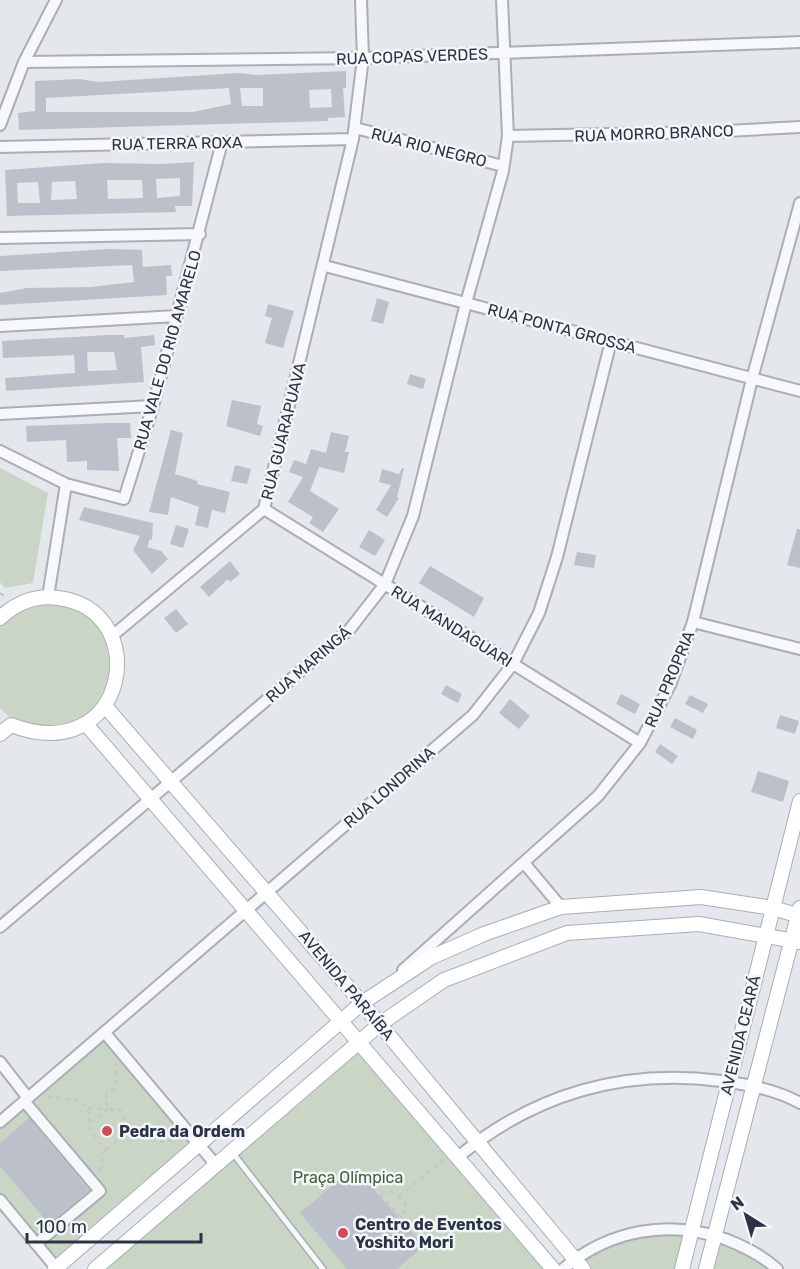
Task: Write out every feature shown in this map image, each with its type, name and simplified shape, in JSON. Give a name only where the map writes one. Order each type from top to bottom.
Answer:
[{"type":"street","points":[[0,125],[24,62],[56,0]]},
{"type":"street","name":"RUA GUARAPUAVA","points":[[112,636],[264,509],[325,266],[354,134],[363,58],[361,0]]},
{"type":"street","name":"RUA MARINGÁ","points":[[0,927],[350,629],[385,584],[413,516],[503,166],[508,136],[502,0]]},
{"type":"street","name":"RUA COPAS VERDES","points":[[24,62],[363,58],[800,42]]},
{"type":"street","name":"RUA MORRO BRANCO","points":[[508,136],[709,132],[800,127]]},
{"type":"street","name":"RUA TERRA ROXA","points":[[0,147],[222,142],[354,134]]},
{"type":"street","name":"RUA RIO NEGRO","points":[[354,134],[503,166]]},
{"type":"street","name":"RUA VALE DO RIO AMARELO","points":[[66,484],[124,499],[153,406],[200,234],[222,142]]},
{"type":"street","name":"RUA PROPRIA","points":[[387,984],[598,796],[640,743],[670,685],[693,622],[752,379],[800,203]]},
{"type":"street","points":[[0,237],[200,234]]},
{"type":"street","name":"RUA PONTA GROSSA","points":[[325,266],[800,391]]},
{"type":"street","points":[[0,326],[177,316]]},
{"type":"street","name":"RUA LONDRINA","points":[[0,1122],[473,715],[513,664],[539,614],[557,557],[611,341]]},
{"type":"street","points":[[0,414],[153,406]]},
{"type":"street","points":[[0,451],[66,484],[48,597]]},
{"type":"street","name":"RUA MANDAGUARI","points":[[264,509],[640,743]]},
{"type":"street","points":[[0,734],[11,725],[48,734],[67,732],[86,724],[105,706],[117,680],[118,656],[112,636],[105,625],[86,607],[64,598],[48,597],[29,600],[3,610]]},
{"type":"street","points":[[693,622],[800,649]]},
{"type":"street","name":"AVENIDA PARAÍBA","points":[[105,706],[268,892],[479,1140],[579,1264]]},
{"type":"street","name":"AVENIDA PARAÍBA","points":[[86,724],[553,1269]]},
{"type":"street","name":"AVENIDA CEARÁ","points":[[682,1269],[800,801]]},
{"type":"street","points":[[524,863],[561,907]]},
{"type":"street","points":[[0,1200],[56,1269],[362,1003],[387,984],[432,957],[484,934],[561,907],[629,900],[701,897],[799,913]]},
{"type":"street","name":"AVENIDA CEARÁ","points":[[706,1269],[754,1087],[796,941],[799,913]]},
{"type":"street","points":[[95,1269],[359,1041],[444,980],[493,959],[567,933],[699,924],[796,941]]},
{"type":"street","points":[[105,1033],[216,1164]]},
{"type":"street","points":[[0,1062],[100,1191],[36,1244]]},
{"type":"street","points":[[456,1154],[516,1117],[559,1098],[603,1083],[688,1076],[754,1087],[800,1103]]},
{"type":"street","points":[[563,1269],[579,1264],[622,1236],[653,1228],[692,1229],[715,1236],[743,1246],[777,1269]]},
{"type":"lane","points":[[231,1151],[324,1269]]},
{"type":"path","points":[[107,1109],[106,1094],[116,1087],[115,1065],[121,1050]]},
{"type":"path","points":[[28,1098],[80,1101],[88,1108],[120,1110],[125,1118],[125,1134]]},
{"type":"path","points":[[88,1108],[89,1124],[105,1150]]},
{"type":"path","points":[[89,1124],[107,1109]]},
{"type":"path","points":[[97,1185],[105,1150],[125,1134],[165,1142],[190,1133]]},
{"type":"path","points":[[399,1196],[456,1154]]},
{"type":"path","points":[[390,1191],[399,1196],[406,1207],[402,1218],[380,1193],[390,1191]]},
{"type":"green space","points":[[0,468],[48,493],[33,583],[5,588],[0,582]]},
{"type":"green space","points":[[33,602],[69,603],[99,622],[115,666],[92,715],[53,731],[12,719],[0,708],[0,623]]},
{"type":"green space","points":[[102,1040],[195,1144],[56,1262],[0,1194],[0,1125]]},
{"type":"green space","name":"Praça Olímpica","points":[[356,1049],[547,1269],[101,1269]]},
{"type":"green space","points":[[651,1232],[685,1233],[676,1269],[591,1269],[582,1259],[612,1243]]},
{"type":"green space","points":[[721,1240],[767,1265],[770,1269],[713,1269]]},
{"type":"building","points":[[346,71],[346,88],[343,88],[345,117],[328,118],[328,121],[19,130],[18,113],[35,111],[35,81],[80,79],[98,82],[239,73],[256,75]],"holes":[[[229,88],[231,104],[193,112],[46,112],[46,98]],[[240,88],[263,88],[263,106],[242,106]],[[331,89],[332,107],[310,108],[309,90]]]},
{"type":"building","points":[[194,162],[192,206],[175,206],[176,212],[7,216],[5,170],[103,163]],"holes":[[[180,178],[180,196],[157,198],[156,179]],[[107,180],[142,180],[143,198],[108,199]],[[75,181],[77,199],[51,200],[52,182]],[[38,182],[40,203],[18,203],[17,183]]]},
{"type":"building","points":[[109,249],[142,250],[143,267],[171,265],[172,276],[166,276],[167,295],[0,305],[0,293],[27,288],[91,287],[134,282],[132,265],[0,271],[0,256]]},
{"type":"building","points":[[377,298],[389,302],[383,324],[371,321]]},
{"type":"building","points":[[268,304],[294,311],[283,348],[265,343],[272,318],[265,316]]},
{"type":"building","points":[[109,335],[124,335],[124,338],[154,335],[155,345],[141,347],[144,382],[6,391],[5,378],[75,373],[74,355],[3,358],[2,341]],"holes":[[[87,352],[114,352],[117,370],[88,371]]]},
{"type":"building","points":[[410,374],[426,379],[423,389],[407,384]]},
{"type":"building","points":[[232,400],[261,406],[257,424],[263,426],[260,436],[226,426]]},
{"type":"building","points":[[130,423],[131,438],[117,438],[119,471],[87,470],[87,461],[67,462],[66,440],[27,442],[26,426]]},
{"type":"building","points":[[171,430],[183,433],[175,474],[198,481],[197,484],[230,492],[225,513],[212,510],[208,528],[195,525],[199,507],[171,497],[168,515],[149,512]]},
{"type":"building","points":[[331,432],[349,436],[345,452],[349,452],[344,473],[319,467],[310,491],[339,509],[323,532],[309,523],[313,517],[288,502],[303,477],[289,472],[294,460],[306,464],[311,449],[326,453]]},
{"type":"building","points":[[235,465],[251,469],[247,484],[231,481]]},
{"type":"building","points":[[402,468],[404,469],[397,497],[399,498],[387,517],[376,510],[391,485],[379,482],[382,469],[399,474]]},
{"type":"building","points":[[84,507],[153,523],[152,540],[150,539],[147,547],[161,551],[168,559],[152,574],[133,550],[140,536],[79,520]]},
{"type":"building","points":[[176,525],[189,529],[183,548],[170,544]]},
{"type":"building","points":[[797,529],[800,529],[800,568],[787,565]]},
{"type":"building","points":[[369,530],[385,540],[375,556],[359,547]]},
{"type":"building","points":[[577,552],[596,555],[594,568],[574,565]]},
{"type":"building","points":[[230,561],[240,574],[230,582],[228,579],[209,597],[200,587]]},
{"type":"building","points":[[430,566],[484,598],[474,617],[419,583]]},
{"type":"building","points":[[176,609],[188,624],[176,633],[164,618]]},
{"type":"building","points":[[446,685],[462,694],[458,703],[441,694]]},
{"type":"building","points":[[621,694],[640,704],[635,714],[616,704]]},
{"type":"building","points":[[690,695],[708,704],[703,713],[685,704]]},
{"type":"building","points":[[510,699],[530,716],[519,729],[499,713]]},
{"type":"building","points":[[780,715],[799,721],[795,734],[776,728]]},
{"type":"building","points":[[675,718],[697,730],[693,739],[670,727]]},
{"type":"building","points":[[660,744],[678,756],[672,764],[655,752]]},
{"type":"building","points":[[758,771],[789,781],[783,802],[751,792]]},
{"type":"building","points":[[29,1118],[89,1190],[49,1224],[0,1166],[0,1143]]},
{"type":"building","points":[[354,1167],[424,1246],[397,1269],[347,1269],[300,1213]]},
{"type":"place","name":"Pedra da Ordem","points":[[107,1131]]},
{"type":"place","name":"Centro de Eventos Yoshito Mori","points":[[343,1233]]}]
